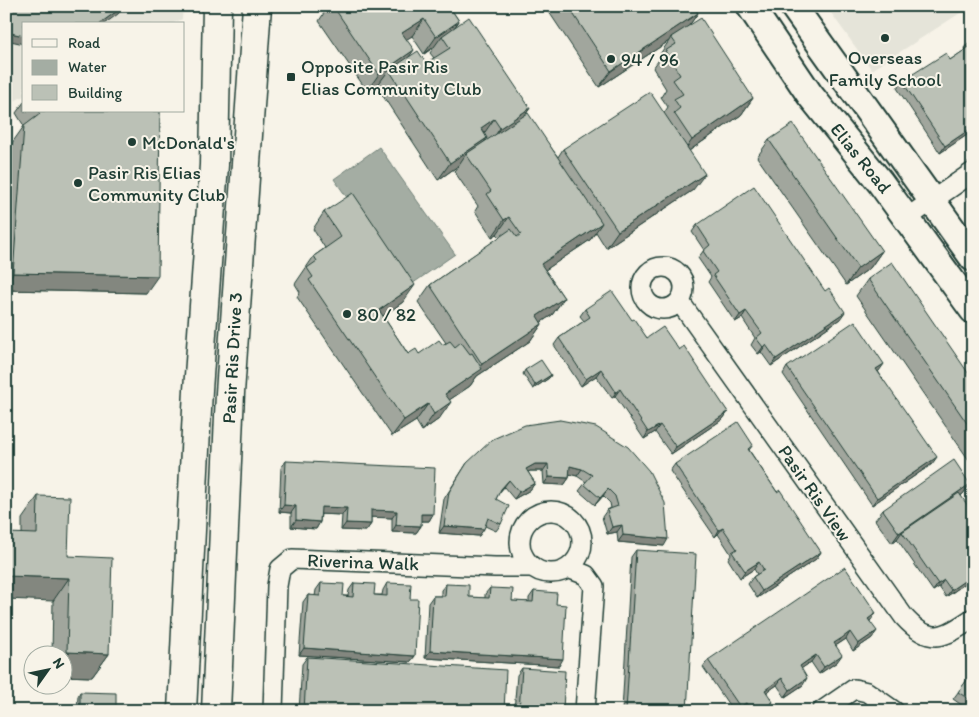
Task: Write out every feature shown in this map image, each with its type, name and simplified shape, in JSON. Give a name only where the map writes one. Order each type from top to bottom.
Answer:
[{"type":"main road","name":"Pasir Ris Drive 3","points":[[182,711],[198,390],[214,165],[217,6]]},
{"type":"main road","name":"Pasir Ris Drive 3","points":[[216,711],[230,383],[257,6]]},
{"type":"street","name":"Elias Road","points":[[750,6],[810,95],[907,218],[973,310]]},
{"type":"street","name":"Elias Road","points":[[793,6],[824,52],[973,258]]},
{"type":"street","points":[[907,218],[973,172]]},
{"type":"street","name":"Pasir Ris View","points":[[680,302],[904,617],[916,631],[939,637],[952,632],[973,618]]},
{"type":"street","points":[[532,567],[524,558],[521,549],[522,531],[528,521],[537,514],[546,511],[558,512],[568,516],[578,526],[581,538],[581,548],[577,557],[568,568],[586,575],[594,586],[585,711]]},
{"type":"street","name":"Riverina Walk","points":[[273,711],[277,586],[280,569],[292,559],[532,567],[552,573],[568,568]]},
{"type":"street","points":[[822,711],[854,689],[867,692],[894,711]]},
{"type":"shaded area","points":[[6,6],[183,6],[182,19],[176,22],[22,22],[22,97],[6,105]]},
{"type":"shaded area","name":"Overseas Family School","points":[[826,6],[971,6],[872,70]]},
{"type":"water","points":[[379,147],[455,254],[409,286],[334,179]]},
{"type":"building","points":[[6,6],[124,6],[102,22],[22,22],[22,36],[6,32]]},
{"type":"building","points":[[333,6],[449,6],[459,21],[436,37],[424,19],[402,33],[414,50],[379,74]]},
{"type":"building","name":"94 / 96","points":[[568,6],[693,6],[698,13],[611,71]]},
{"type":"building","points":[[469,17],[530,108],[500,128],[494,119],[481,128],[487,138],[450,163],[389,70],[418,51],[426,63],[450,48],[442,36]]},
{"type":"building","points":[[701,18],[753,98],[692,140],[674,113],[680,108],[674,99],[683,94],[673,80],[680,75],[665,51],[676,44],[671,37]]},
{"type":"building","points":[[973,39],[973,127],[945,146],[902,81],[946,53],[950,60],[972,45],[969,42]]},
{"type":"building","points":[[650,92],[705,174],[618,231],[563,149]]},
{"type":"building","name":"Pasir Ris Elias Community Club","points":[[39,112],[160,112],[158,276],[13,273],[24,126],[40,114]]},
{"type":"building","points":[[528,113],[602,223],[541,264],[564,298],[537,316],[542,324],[482,364],[430,285],[511,229],[517,237],[521,234],[509,217],[504,220],[487,194],[491,191],[466,154]]},
{"type":"building","points":[[793,124],[882,251],[858,268],[769,140]]},
{"type":"building","points":[[754,186],[825,291],[829,288],[845,312],[776,359],[766,345],[763,347],[756,338],[762,333],[746,311],[740,315],[713,275],[717,272],[703,251],[710,245],[697,225]]},
{"type":"building","name":"80 / 82","points":[[353,193],[415,285],[379,310],[408,354],[416,349],[419,354],[439,340],[443,345],[450,341],[455,347],[461,342],[470,354],[472,353],[482,369],[445,394],[451,402],[434,414],[428,404],[404,420],[309,280],[313,277],[307,268],[317,261],[314,256],[341,237],[324,212]]},
{"type":"building","points":[[892,262],[973,380],[973,432],[868,279]]},
{"type":"building","points":[[612,291],[647,338],[663,327],[679,350],[684,346],[728,412],[676,447],[660,425],[648,432],[620,389],[616,392],[601,369],[586,379],[559,338],[590,317],[585,309]]},
{"type":"building","points":[[855,321],[884,364],[876,369],[937,457],[877,498],[787,367]]},
{"type":"building","points":[[541,360],[551,375],[535,385],[525,370]]},
{"type":"building","points":[[560,420],[596,427],[628,447],[649,471],[665,503],[668,539],[623,535],[622,525],[612,527],[607,510],[618,506],[615,496],[608,489],[600,498],[584,484],[592,475],[582,469],[570,466],[569,478],[549,477],[548,464],[535,464],[526,469],[535,483],[519,492],[509,480],[501,489],[496,499],[509,506],[501,524],[488,518],[484,529],[444,526],[449,492],[467,463],[493,439],[525,425]]},
{"type":"building","points":[[738,422],[753,445],[748,449],[777,492],[780,490],[821,552],[762,591],[753,577],[764,570],[759,562],[745,571],[732,552],[737,549],[723,528],[719,530],[675,464]]},
{"type":"building","points":[[954,460],[970,484],[899,533],[883,510]]},
{"type":"building","points":[[286,461],[435,468],[433,514],[421,514],[421,526],[396,525],[397,511],[371,510],[371,524],[346,523],[347,508],[321,507],[320,522],[296,520],[296,506],[284,505]]},
{"type":"building","points":[[959,493],[973,513],[973,575],[951,590],[944,580],[938,584],[902,532]]},
{"type":"building","points":[[38,496],[70,497],[68,556],[112,558],[109,654],[72,652],[72,644],[67,644],[69,578],[6,576],[6,533],[37,534]]},
{"type":"building","points":[[636,550],[696,554],[687,711],[626,711]]},
{"type":"building","points":[[845,567],[876,613],[868,619],[877,631],[858,644],[850,632],[834,643],[842,655],[824,667],[816,655],[807,661],[800,666],[807,678],[790,690],[782,678],[765,690],[773,702],[759,711],[752,711],[746,703],[740,707],[708,660]]},
{"type":"building","points":[[321,583],[344,584],[343,596],[353,597],[354,583],[375,584],[374,595],[387,596],[387,583],[411,584],[410,599],[418,599],[415,656],[304,648],[308,595],[320,596]]},
{"type":"building","points":[[446,584],[469,585],[469,597],[489,598],[490,588],[513,589],[512,601],[533,602],[534,591],[557,593],[556,604],[566,605],[563,659],[430,651],[433,596],[445,596]]},
{"type":"building","points":[[307,657],[506,670],[504,711],[304,711]]},
{"type":"building","points":[[522,668],[565,671],[563,711],[519,711]]},
{"type":"building","points":[[973,672],[973,702],[958,692]]},
{"type":"building","points":[[80,692],[116,693],[116,711],[80,711]]},
{"type":"place","name":"Overseas Family School","points":[[885,38]]},
{"type":"place","name":"94 / 96","points":[[611,59]]},
{"type":"place","name":"Opposite Pasir Ris Elias Community Club","points":[[291,77]]},
{"type":"place","name":"McDonald's","points":[[132,142]]},
{"type":"place","name":"Pasir Ris Elias Community Club","points":[[78,183]]},
{"type":"place","name":"80 / 82","points":[[347,314]]}]
